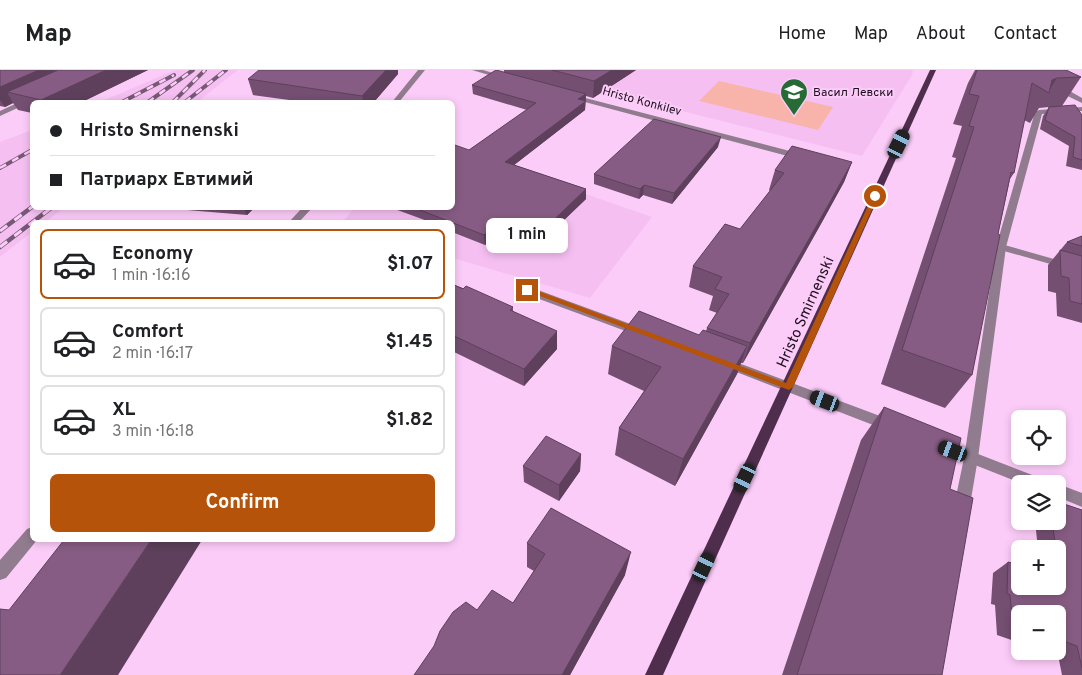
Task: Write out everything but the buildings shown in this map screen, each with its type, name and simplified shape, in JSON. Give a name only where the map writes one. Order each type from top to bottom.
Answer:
[{"type":"main road","name":"Hristo Smirnenski","points":[[654,675],[789,387],[933,70]]},
{"type":"street","points":[[397,100],[422,70]]},
{"type":"street","points":[[475,70],[514,80]]},
{"type":"street","points":[[1047,83],[1082,101]]},
{"type":"street","name":"Hristo Konkilev","points":[[562,93],[802,157]]},
{"type":"street","points":[[31,100],[35,98]]},
{"type":"street","points":[[0,114],[30,100]]},
{"type":"street","points":[[959,524],[972,458],[1001,247],[1039,112],[1082,109]]},
{"type":"street","points":[[296,220],[304,210]]},
{"type":"street","points":[[1001,247],[1082,270]]},
{"type":"street","points":[[527,290],[658,338]]},
{"type":"street","points":[[714,359],[908,433]]},
{"type":"street","points":[[926,440],[1016,475]]},
{"type":"street","points":[[1066,493],[1082,500]]},
{"type":"street","points":[[0,572],[30,536]]},
{"type":"shaded area","points":[[175,70],[238,70],[200,100],[105,100]]},
{"type":"shaded area","name":"Васил Левски","points":[[517,70],[910,70],[913,71],[862,156]]},
{"type":"shaded area","points":[[719,81],[833,107],[818,130],[699,101]]},
{"type":"shaded area","points":[[30,131],[30,210],[61,210],[48,220],[30,220],[30,234],[0,257],[0,142]]},
{"type":"shaded area","points":[[455,149],[652,217],[590,298],[455,259],[455,220],[345,220],[352,210],[455,210]]},
{"type":"railway","points":[[151,100],[193,70]]},
{"type":"railway","points":[[175,100],[205,70]]},
{"type":"railway","points":[[188,100],[226,70]]},
{"type":"railway","points":[[126,100],[174,75]]},
{"type":"railway","points":[[0,168],[30,151]]},
{"type":"railway","points":[[0,231],[30,208]]},
{"type":"railway","points":[[35,220],[48,210]]},
{"type":"railway","points":[[0,247],[30,224]]},
{"type":"place","name":"Васил Левски","points":[[794,116]]},
{"type":"route","points":[[527,290],[789,387],[875,196]]}]
